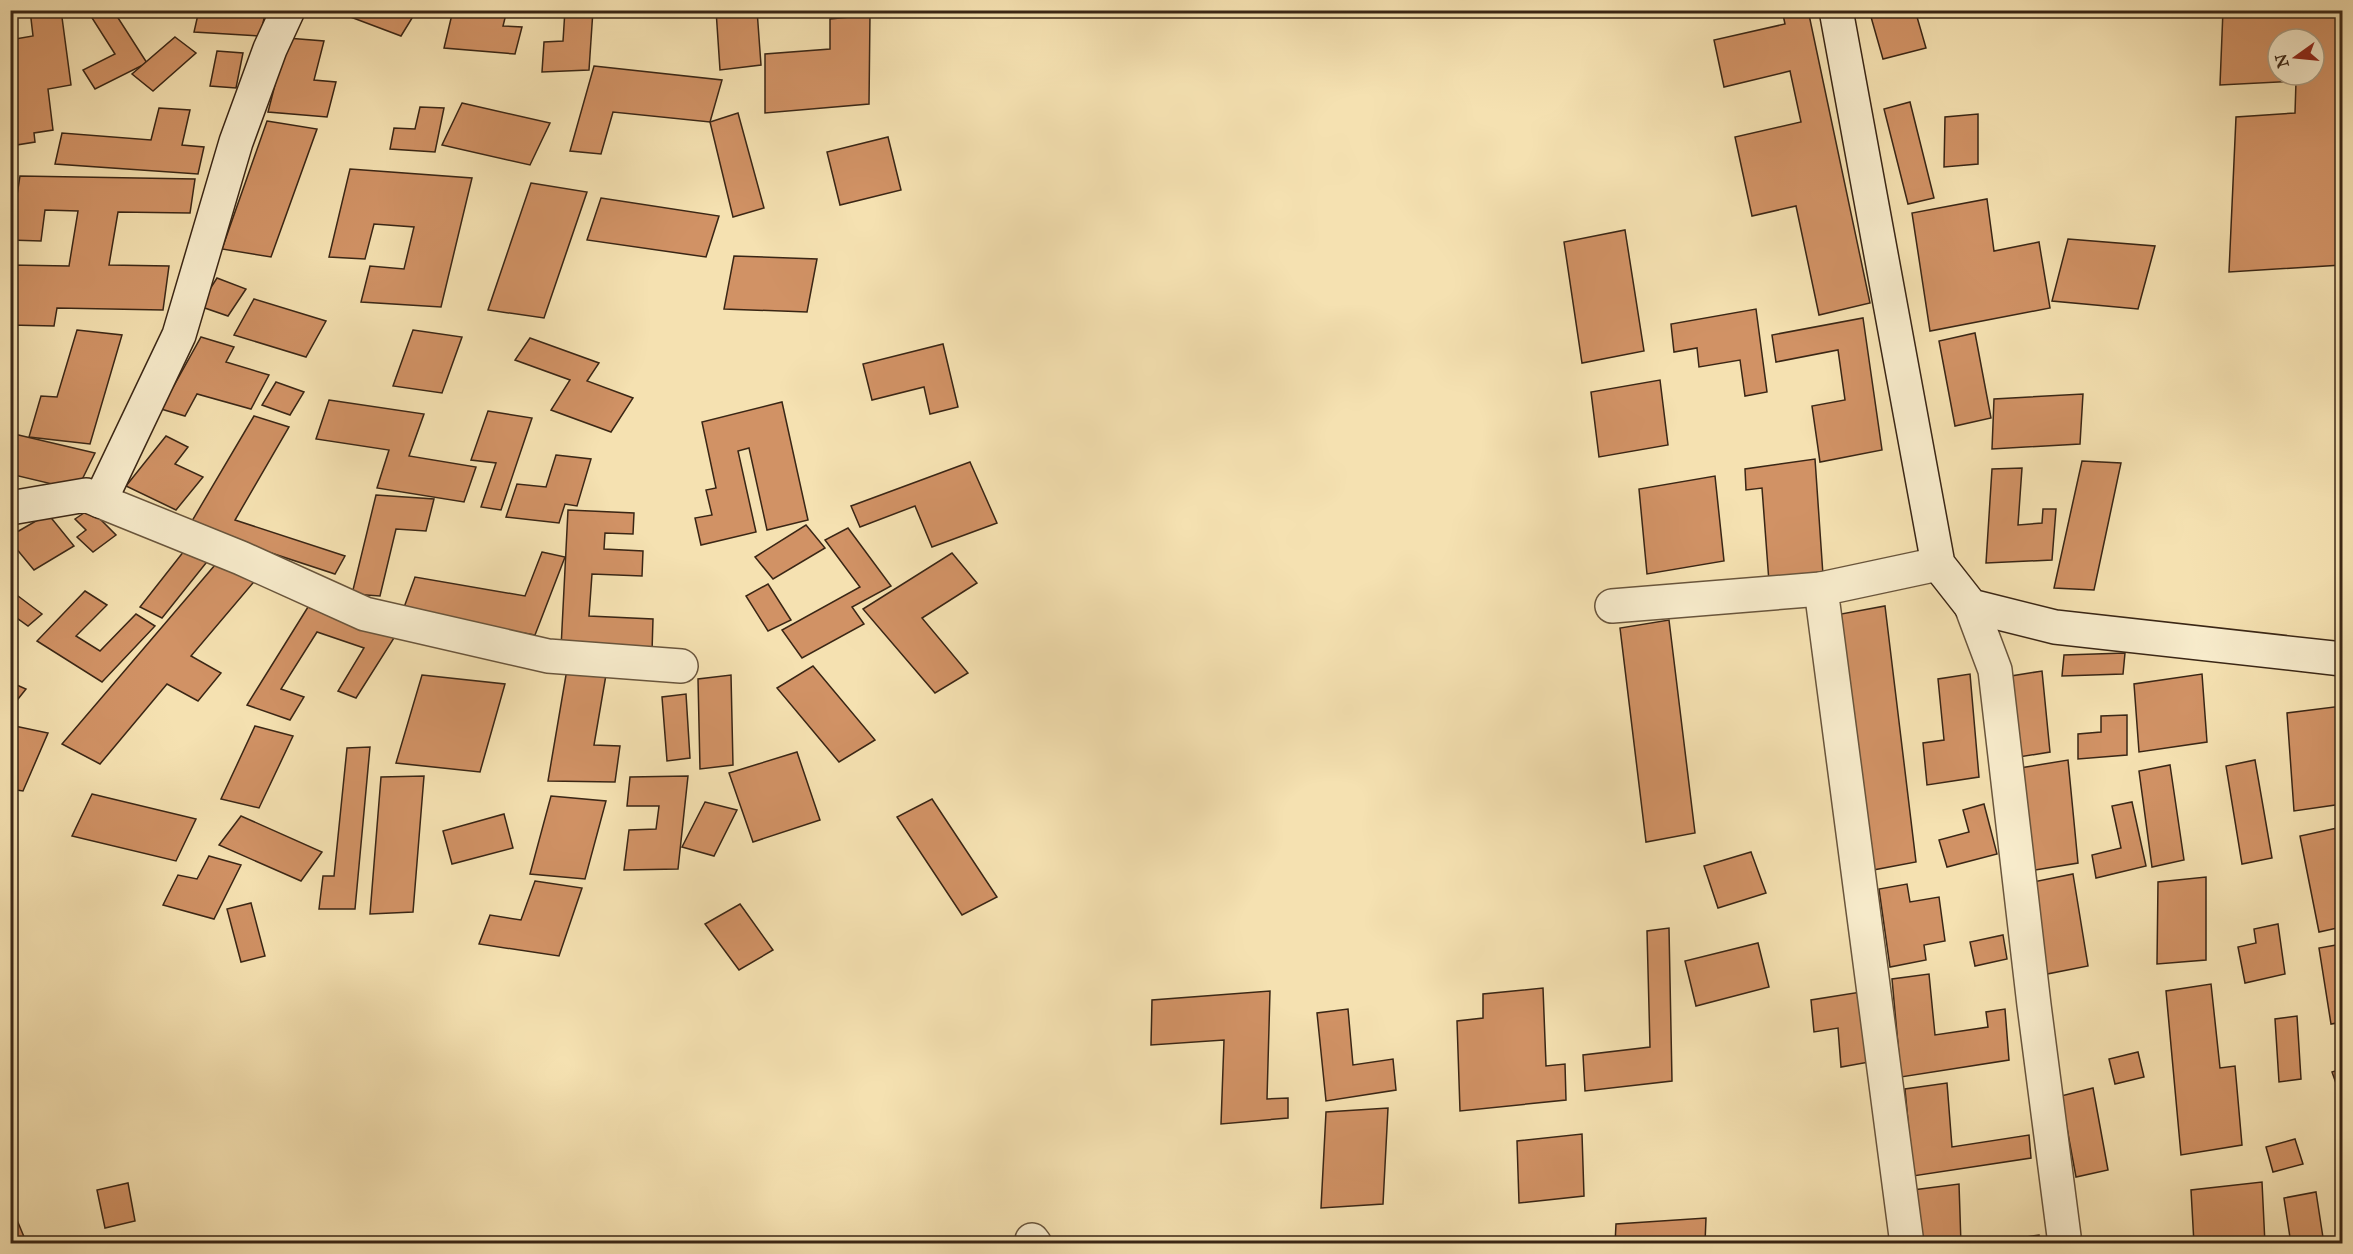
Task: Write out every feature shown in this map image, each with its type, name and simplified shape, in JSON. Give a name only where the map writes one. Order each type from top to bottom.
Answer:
[{"type":"street","points":[[100,501],[179,335],[236,142],[270,49],[288,10]]},
{"type":"street","points":[[1836,10],[1938,564],[1971,606],[1995,670],[2034,1005],[2065,1244]]},
{"type":"street","points":[[10,508],[86,495],[241,558],[365,614],[548,656],[681,666]]},
{"type":"street","points":[[1612,606],[1821,589],[1938,564]]},
{"type":"street","points":[[1821,589],[1907,1244]]},
{"type":"street","points":[[1971,606],[2055,627],[2343,658]]},
{"type":"building","points":[[30,10],[61,10],[71,85],[48,89],[53,130],[34,133],[35,142],[10,146],[10,40],[33,36]]},
{"type":"building","points":[[87,10],[113,10],[147,63],[95,89],[83,70],[115,54]]},
{"type":"building","points":[[199,10],[266,10],[260,36],[194,32]]},
{"type":"building","points":[[332,10],[417,10],[401,36]]},
{"type":"building","points":[[453,10],[507,10],[503,26],[522,27],[515,54],[444,48]]},
{"type":"building","points":[[565,10],[593,10],[589,70],[542,72],[544,42],[563,41]]},
{"type":"building","points":[[716,10],[757,10],[761,65],[720,70]]},
{"type":"building","points":[[796,10],[824,10],[824,13],[796,16]]},
{"type":"building","points":[[1782,10],[1808,10],[1870,303],[1819,315],[1796,206],[1752,216],[1735,137],[1801,122],[1790,71],[1724,87],[1714,40],[1785,24]]},
{"type":"building","points":[[1869,10],[1915,10],[1926,48],[1883,59]]},
{"type":"building","points":[[2223,10],[2342,10],[2342,265],[2229,272],[2236,117],[2295,113],[2296,87],[2326,87],[2326,27],[2266,27],[2266,83],[2220,85]]},
{"type":"building","points":[[870,15],[869,104],[765,113],[765,54],[830,49],[830,19]]},
{"type":"building","points":[[175,37],[196,53],[153,91],[132,74]]},
{"type":"building","points":[[287,38],[324,41],[314,80],[336,82],[327,117],[268,112]]},
{"type":"building","points":[[217,51],[243,53],[236,88],[210,86]]},
{"type":"building","points":[[594,66],[722,80],[710,122],[613,112],[601,154],[570,151]]},
{"type":"building","points":[[1910,102],[1934,198],[1908,204],[1884,109]]},
{"type":"building","points":[[462,103],[550,123],[530,165],[442,145]]},
{"type":"building","points":[[420,107],[444,108],[435,152],[390,149],[394,128],[415,129]]},
{"type":"building","points":[[159,108],[190,110],[182,145],[204,147],[198,174],[55,164],[62,133],[151,140]]},
{"type":"building","points":[[738,113],[764,208],[733,217],[710,122]]},
{"type":"building","points":[[1978,114],[1978,164],[1944,167],[1945,117]]},
{"type":"building","points":[[267,121],[317,129],[271,257],[222,249]]},
{"type":"building","points":[[888,137],[901,190],[840,205],[827,152]]},
{"type":"building","points":[[350,169],[472,178],[441,307],[361,302],[370,266],[404,269],[414,227],[374,224],[365,259],[329,257]]},
{"type":"building","points":[[20,176],[195,179],[190,213],[118,212],[109,265],[169,266],[163,310],[57,308],[54,326],[10,325],[10,265],[69,266],[78,211],[45,210],[41,241],[10,240]]},
{"type":"building","points":[[531,183],[587,192],[544,318],[488,310]]},
{"type":"building","points":[[601,198],[719,216],[706,257],[587,240]]},
{"type":"building","points":[[1987,199],[1994,251],[2039,242],[2050,308],[1930,331],[1912,213]]},
{"type":"building","points":[[1625,230],[1644,351],[1582,363],[1564,242]]},
{"type":"building","points":[[2068,239],[2155,246],[2138,309],[2052,301]]},
{"type":"building","points":[[734,256],[817,259],[807,312],[724,309]]},
{"type":"building","points":[[217,278],[246,289],[228,316],[199,306]]},
{"type":"building","points":[[254,299],[326,321],[306,357],[234,335]]},
{"type":"building","points":[[1756,309],[1767,392],[1745,396],[1740,360],[1699,367],[1697,348],[1674,352],[1671,324]]},
{"type":"building","points":[[1863,318],[1882,450],[1820,462],[1812,406],[1845,400],[1838,350],[1776,362],[1772,335]]},
{"type":"building","points":[[77,330],[122,335],[90,444],[29,437],[41,396],[57,397]]},
{"type":"building","points":[[413,330],[462,337],[442,393],[393,386]]},
{"type":"building","points":[[1975,333],[1991,418],[1955,426],[1939,341]]},
{"type":"building","points":[[201,337],[234,347],[226,362],[269,375],[251,409],[197,394],[185,416],[161,409]]},
{"type":"building","points":[[530,338],[599,363],[587,381],[633,398],[611,432],[551,410],[570,380],[515,360]]},
{"type":"building","points":[[943,344],[958,407],[930,414],[924,387],[872,400],[863,364]]},
{"type":"building","points":[[1660,380],[1668,445],[1599,457],[1591,392]]},
{"type":"building","points":[[276,382],[304,392],[290,415],[262,405]]},
{"type":"building","points":[[2083,394],[2080,444],[1992,449],[1994,399]]},
{"type":"building","points":[[329,400],[424,414],[409,456],[476,467],[464,502],[377,488],[389,450],[316,439]]},
{"type":"building","points":[[782,402],[808,520],[767,530],[749,448],[738,451],[756,532],[701,545],[695,518],[712,515],[706,490],[716,488],[702,422]]},
{"type":"building","points":[[488,411],[532,418],[501,510],[481,507],[496,463],[471,460]]},
{"type":"building","points":[[254,416],[289,427],[235,520],[345,556],[335,574],[189,526]]},
{"type":"building","points":[[10,433],[95,453],[77,490],[10,474]]},
{"type":"building","points":[[166,436],[188,447],[175,464],[203,477],[176,510],[126,486]]},
{"type":"building","points":[[556,455],[591,459],[577,506],[565,504],[559,523],[506,517],[517,484],[546,487]]},
{"type":"building","points":[[1815,459],[1823,575],[1769,582],[1762,488],[1746,490],[1745,469]]},
{"type":"building","points":[[2082,461],[2121,463],[2094,590],[2054,588]]},
{"type":"building","points":[[970,462],[997,523],[932,547],[915,506],[860,527],[851,506]]},
{"type":"building","points":[[2022,468],[2018,525],[2042,523],[2043,509],[2056,509],[2052,560],[1986,563],[1992,469]]},
{"type":"building","points":[[1715,476],[1724,561],[1647,574],[1639,489]]},
{"type":"building","points":[[376,495],[434,499],[426,531],[396,529],[380,596],[352,594]]},
{"type":"building","points":[[90,509],[116,535],[93,552],[77,537],[86,530],[75,519]]},
{"type":"building","points":[[568,510],[634,513],[633,534],[605,533],[604,549],[643,551],[642,576],[592,574],[589,616],[653,619],[652,652],[561,648]]},
{"type":"building","points":[[48,514],[74,546],[34,570],[10,541],[10,536]]},
{"type":"building","points":[[806,525],[825,548],[773,579],[755,557]]},
{"type":"building","points":[[848,528],[891,586],[852,607],[864,624],[802,658],[782,630],[860,587],[825,540]]},
{"type":"building","points":[[188,546],[210,558],[162,618],[140,607]]},
{"type":"building","points":[[542,552],[565,557],[535,635],[402,613],[415,577],[525,596]]},
{"type":"building","points":[[952,553],[977,583],[922,618],[968,673],[935,693],[863,609]]},
{"type":"building","points":[[221,558],[258,577],[191,656],[221,673],[198,701],[167,684],[100,764],[62,744]]},
{"type":"building","points":[[768,584],[791,620],[768,631],[746,596]]},
{"type":"building","points":[[10,590],[42,614],[28,626],[10,613]]},
{"type":"building","points":[[85,591],[107,605],[76,636],[100,651],[136,614],[155,626],[102,682],[37,641]]},
{"type":"building","points":[[1885,606],[1916,862],[1873,870],[1841,614]]},
{"type":"building","points":[[308,607],[394,638],[356,698],[338,691],[364,648],[317,632],[281,689],[304,697],[290,720],[247,705]]},
{"type":"building","points":[[1669,620],[1695,833],[1646,842],[1620,628]]},
{"type":"building","points":[[2125,653],[2123,674],[2062,676],[2064,655]]},
{"type":"building","points":[[813,666],[875,740],[839,762],[777,688]]},
{"type":"building","points":[[567,669],[607,669],[594,745],[620,746],[615,782],[548,781]]},
{"type":"building","points":[[2042,671],[2050,752],[2013,758],[2005,677]]},
{"type":"building","points":[[1970,674],[1979,777],[1927,785],[1923,743],[1944,740],[1938,679]]},
{"type":"building","points":[[2202,674],[2207,742],[2139,752],[2134,684]]},
{"type":"building","points":[[422,675],[505,684],[480,772],[396,763]]},
{"type":"building","points":[[731,675],[733,765],[700,769],[698,679]]},
{"type":"building","points":[[10,682],[26,689],[10,709]]},
{"type":"building","points":[[686,694],[690,758],[667,761],[662,697]]},
{"type":"building","points":[[2342,706],[2342,804],[2294,811],[2287,713]]},
{"type":"building","points":[[2127,715],[2127,755],[2078,759],[2078,734],[2101,732],[2101,716]]},
{"type":"building","points":[[10,725],[48,733],[23,791],[10,789]]},
{"type":"building","points":[[255,726],[293,736],[259,808],[221,799]]},
{"type":"building","points":[[370,747],[355,909],[319,909],[323,876],[334,876],[347,748]]},
{"type":"building","points":[[797,752],[820,820],[753,842],[729,773]]},
{"type":"building","points":[[2068,760],[2078,863],[2029,871],[2020,768]]},
{"type":"building","points":[[2255,760],[2272,858],[2242,864],[2226,766]]},
{"type":"building","points":[[2170,765],[2184,860],[2152,867],[2139,771]]},
{"type":"building","points":[[424,776],[413,912],[370,914],[381,777]]},
{"type":"building","points":[[688,776],[678,869],[624,870],[629,830],[656,829],[659,806],[627,806],[630,777]]},
{"type":"building","points":[[92,794],[196,819],[176,861],[72,836]]},
{"type":"building","points":[[551,796],[606,801],[585,879],[530,874]]},
{"type":"building","points":[[932,799],[997,897],[962,915],[897,817]]},
{"type":"building","points":[[705,802],[737,810],[714,856],[682,847]]},
{"type":"building","points":[[2132,802],[2146,866],[2096,878],[2092,855],[2121,848],[2112,806]]},
{"type":"building","points":[[1984,804],[1997,854],[1947,867],[1939,840],[1969,832],[1963,810]]},
{"type":"building","points":[[504,814],[513,848],[452,864],[443,831]]},
{"type":"building","points":[[241,816],[322,852],[301,881],[219,845]]},
{"type":"building","points":[[2342,827],[2342,927],[2319,932],[2300,836]]},
{"type":"building","points":[[1751,852],[1766,893],[1718,908],[1704,866]]},
{"type":"building","points":[[209,856],[241,865],[214,919],[163,905],[178,875],[197,879]]},
{"type":"building","points":[[2073,874],[2088,966],[2047,974],[2033,882]]},
{"type":"building","points":[[2206,877],[2206,960],[2157,964],[2158,882]]},
{"type":"building","points":[[535,881],[582,888],[559,956],[479,944],[490,915],[521,920]]},
{"type":"building","points":[[1907,884],[1910,902],[1939,897],[1945,941],[1924,945],[1926,960],[1890,967],[1879,889]]},
{"type":"building","points":[[251,903],[265,956],[241,962],[227,909]]},
{"type":"building","points":[[740,904],[773,950],[739,970],[705,924]]},
{"type":"building","points":[[2278,924],[2285,974],[2245,983],[2238,947],[2256,943],[2254,929]]},
{"type":"building","points":[[1669,928],[1672,1081],[1585,1091],[1583,1055],[1650,1047],[1647,931]]},
{"type":"building","points":[[2003,935],[2007,959],[1975,966],[1970,942]]},
{"type":"building","points":[[1758,943],[1769,987],[1696,1006],[1685,961]]},
{"type":"building","points":[[2342,944],[2342,1022],[2331,1024],[2319,948]]},
{"type":"building","points":[[1929,974],[1935,1035],[1988,1027],[1986,1012],[2005,1009],[2009,1060],[1901,1077],[1892,979]]},
{"type":"building","points":[[2211,984],[2220,1068],[2235,1066],[2242,1145],[2181,1155],[2166,991]]},
{"type":"building","points":[[1543,988],[1546,1066],[1565,1064],[1566,1100],[1460,1111],[1457,1021],[1483,1018],[1483,994]]},
{"type":"building","points":[[1270,991],[1267,1099],[1288,1098],[1288,1118],[1221,1124],[1224,1040],[1151,1045],[1152,1000]]},
{"type":"building","points":[[1867,991],[1875,1061],[1841,1067],[1838,1028],[1814,1032],[1811,1000]]},
{"type":"building","points":[[1348,1009],[1353,1065],[1393,1059],[1396,1090],[1326,1101],[1317,1013]]},
{"type":"building","points":[[2297,1016],[2301,1079],[2279,1082],[2275,1019]]},
{"type":"building","points":[[2138,1052],[2144,1077],[2115,1084],[2109,1059]]},
{"type":"building","points":[[2342,1069],[2342,1100],[2332,1072]]},
{"type":"building","points":[[1947,1083],[1952,1147],[2029,1135],[2031,1158],[1913,1176],[1905,1089]]},
{"type":"building","points":[[2093,1088],[2108,1170],[2076,1177],[2061,1096]]},
{"type":"building","points":[[1388,1108],[1383,1204],[1321,1208],[1326,1112]]},
{"type":"building","points":[[1582,1134],[1584,1196],[1519,1203],[1517,1141]]},
{"type":"building","points":[[2295,1139],[2303,1164],[2273,1172],[2266,1147]]},
{"type":"building","points":[[2262,1182],[2265,1244],[2194,1244],[2191,1190]]},
{"type":"building","points":[[128,1183],[135,1221],[105,1228],[97,1190]]},
{"type":"building","points":[[1959,1184],[1961,1244],[1915,1244],[1913,1190]]},
{"type":"building","points":[[2316,1192],[2324,1244],[2291,1244],[2284,1198]]},
{"type":"building","points":[[1706,1218],[1705,1243],[1615,1244],[1616,1224]]},
{"type":"building","points":[[17,1220],[27,1244],[10,1244],[10,1222]]},
{"type":"building","points":[[2039,1235],[2040,1244],[1983,1244]]}]
